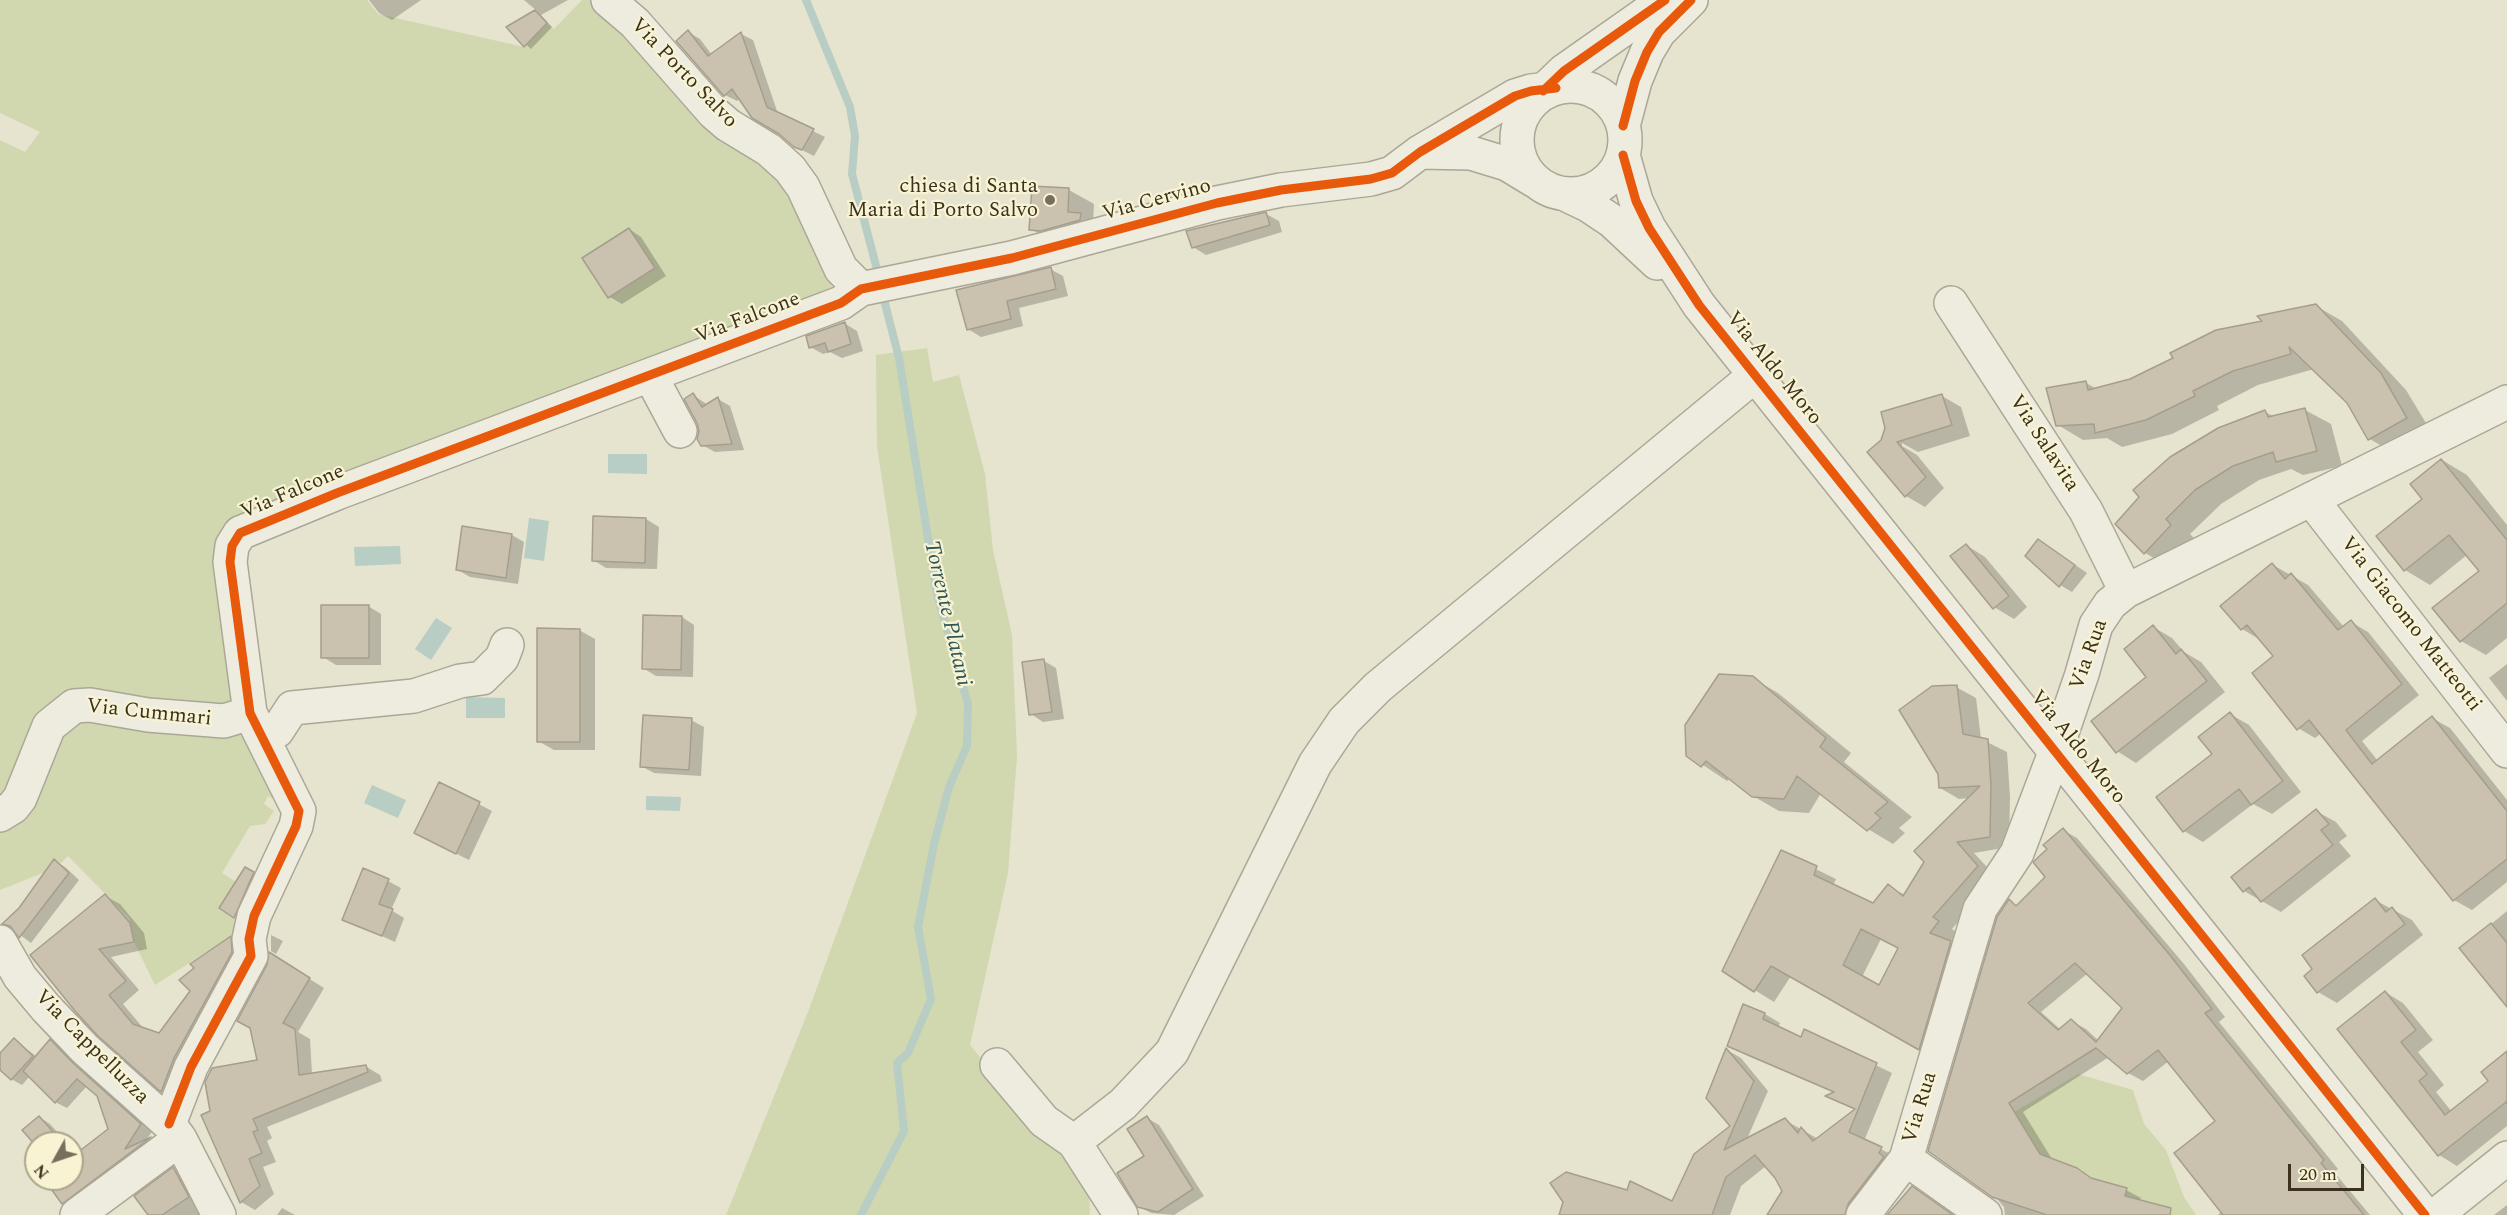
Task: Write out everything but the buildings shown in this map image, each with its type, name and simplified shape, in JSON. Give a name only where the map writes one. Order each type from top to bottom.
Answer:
[{"type":"street","name":"Via Porto Salvo","points":[[608,0],[635,23],[714,113],[728,125],[769,150],[790,169],[803,186],[841,269],[861,289]]},
{"type":"street","points":[[1665,0],[1564,71],[1522,116],[1517,139],[1522,162],[1551,188],[1590,190],[1611,177],[1623,140],[1635,81],[1647,52],[1659,32],[1691,0]]},
{"type":"street","points":[[1546,91],[1570,86],[1598,93],[1613,107],[1623,140],[1636,201],[1699,305]]},
{"type":"street","name":"Via Cervino","points":[[861,289],[1012,258],[1217,203],[1281,190],[1371,179],[1392,173],[1420,152],[1502,102],[1531,90],[1546,91]]},
{"type":"street","points":[[1420,152],[1472,153],[1508,164],[1588,206],[1635,241],[1699,305]]},
{"type":"street","name":"Via Falcone","points":[[174,1131],[191,1067],[250,956],[249,939],[254,916],[296,826],[299,811],[250,713],[230,562],[232,546],[240,533],[337,493],[841,303],[861,289]]},
{"type":"street","name":"Via Salavita","points":[[1951,303],[2086,511],[2126,591]]},
{"type":"street","name":"Via Aldo Moro","points":[[1699,305],[2425,1215]]},
{"type":"street","points":[[650,375],[680,431]]},
{"type":"street","points":[[1074,1142],[1124,1104],[1172,1052],[1315,764],[1344,721],[1387,680],[1754,376]]},
{"type":"street","name":"Via Rua","points":[[1863,1215],[1906,1159],[1980,909],[2017,853],[2056,750],[2096,625],[2110,604],[2126,591],[2507,402]]},
{"type":"street","name":"Via Giacomo Matteotti","points":[[2312,499],[2507,752]]},
{"type":"street","points":[[415,715],[277,731],[292,708],[414,696],[460,681],[482,678],[502,658],[507,645]]},
{"type":"street","name":"Via Cummari","points":[[0,815],[13,807],[20,798],[49,726],[74,706],[90,705],[148,715],[224,722],[250,713]]},
{"type":"street","name":"Via Cappelluzza","points":[[0,942],[20,977],[46,1008],[85,1049],[174,1131],[219,1215]]},
{"type":"street","points":[[997,1065],[1044,1120],[1074,1142],[1121,1215]]},
{"type":"street","points":[[78,1215],[174,1131]]},
{"type":"street","points":[[2436,1215],[2507,1158]]},
{"type":"street","points":[[1906,1159],[1985,1215]]},
{"type":"street","points":[[1095,1174],[1101,1215]]},
{"type":"green space","points":[[0,0],[367,0],[378,14],[524,47],[547,23],[554,29],[582,0],[597,0],[769,162],[806,206],[835,297],[342,481],[335,476],[233,526],[235,705],[226,711],[93,693],[13,787],[0,798],[0,140],[25,152],[40,132],[0,113]]},
{"type":"green space","points":[[927,348],[933,382],[959,375],[985,474],[993,550],[1012,635],[1017,756],[1008,873],[970,1045],[1089,1189],[1090,1213],[1089,1215],[726,1215],[808,1012],[917,713],[877,446],[876,355]]},
{"type":"green space","points":[[87,716],[238,733],[252,746],[289,808],[268,796],[264,804],[274,811],[265,824],[250,826],[222,873],[236,882],[219,908],[236,919],[242,929],[155,985],[134,942],[129,918],[68,856],[60,864],[54,859],[45,872],[0,890],[0,826],[53,735]]},
{"type":"green space","points":[[2078,1074],[2133,1090],[2144,1124],[2166,1150],[2184,1197],[2196,1215],[2145,1215],[2138,1200],[2105,1192],[2021,1150],[2032,1140],[2014,1112]]},
{"type":"shaded area","points":[[608,454],[647,454],[647,474],[608,473]]},
{"type":"shaded area","points":[[529,518],[549,521],[544,561],[524,558]]},
{"type":"shaded area","points":[[400,546],[401,564],[355,566],[354,547]]},
{"type":"shaded area","points":[[436,618],[452,628],[431,660],[415,649]]},
{"type":"shaded area","points":[[466,697],[505,698],[505,718],[466,718]]},
{"type":"shaded area","points":[[372,785],[406,800],[398,818],[364,803]]},
{"type":"shaded area","points":[[646,796],[681,797],[680,811],[646,810]]},
{"type":"waterway","name":"Torrente Platani","points":[[806,0],[850,107],[855,136],[852,174],[879,277]]},
{"type":"waterway","name":"Torrente Platani","points":[[861,1215],[904,1131],[897,1063],[908,1053],[931,999],[918,927],[934,844],[949,787],[967,746],[968,704],[937,594],[899,358],[882,292]]},
{"type":"cycle path","points":[[1543,91],[1564,71],[1665,0]]},
{"type":"cycle path","points":[[1623,126],[1635,81],[1647,52],[1659,32],[1691,0]]},
{"type":"cycle path","points":[[169,1124],[191,1067],[251,956],[249,939],[254,916],[296,826],[299,811],[250,713],[230,562],[232,546],[240,533],[337,493],[841,303],[861,289],[1012,258],[1217,203],[1281,190],[1371,179],[1392,173],[1420,152],[1515,96],[1531,91],[1556,88]]},
{"type":"cycle path","points":[[1623,155],[1636,201],[1649,228],[1699,305],[2425,1215]]},
{"type":"place","name":"chiesa di Santa Maria di Porto Salvo","points":[[1050,200]]}]
